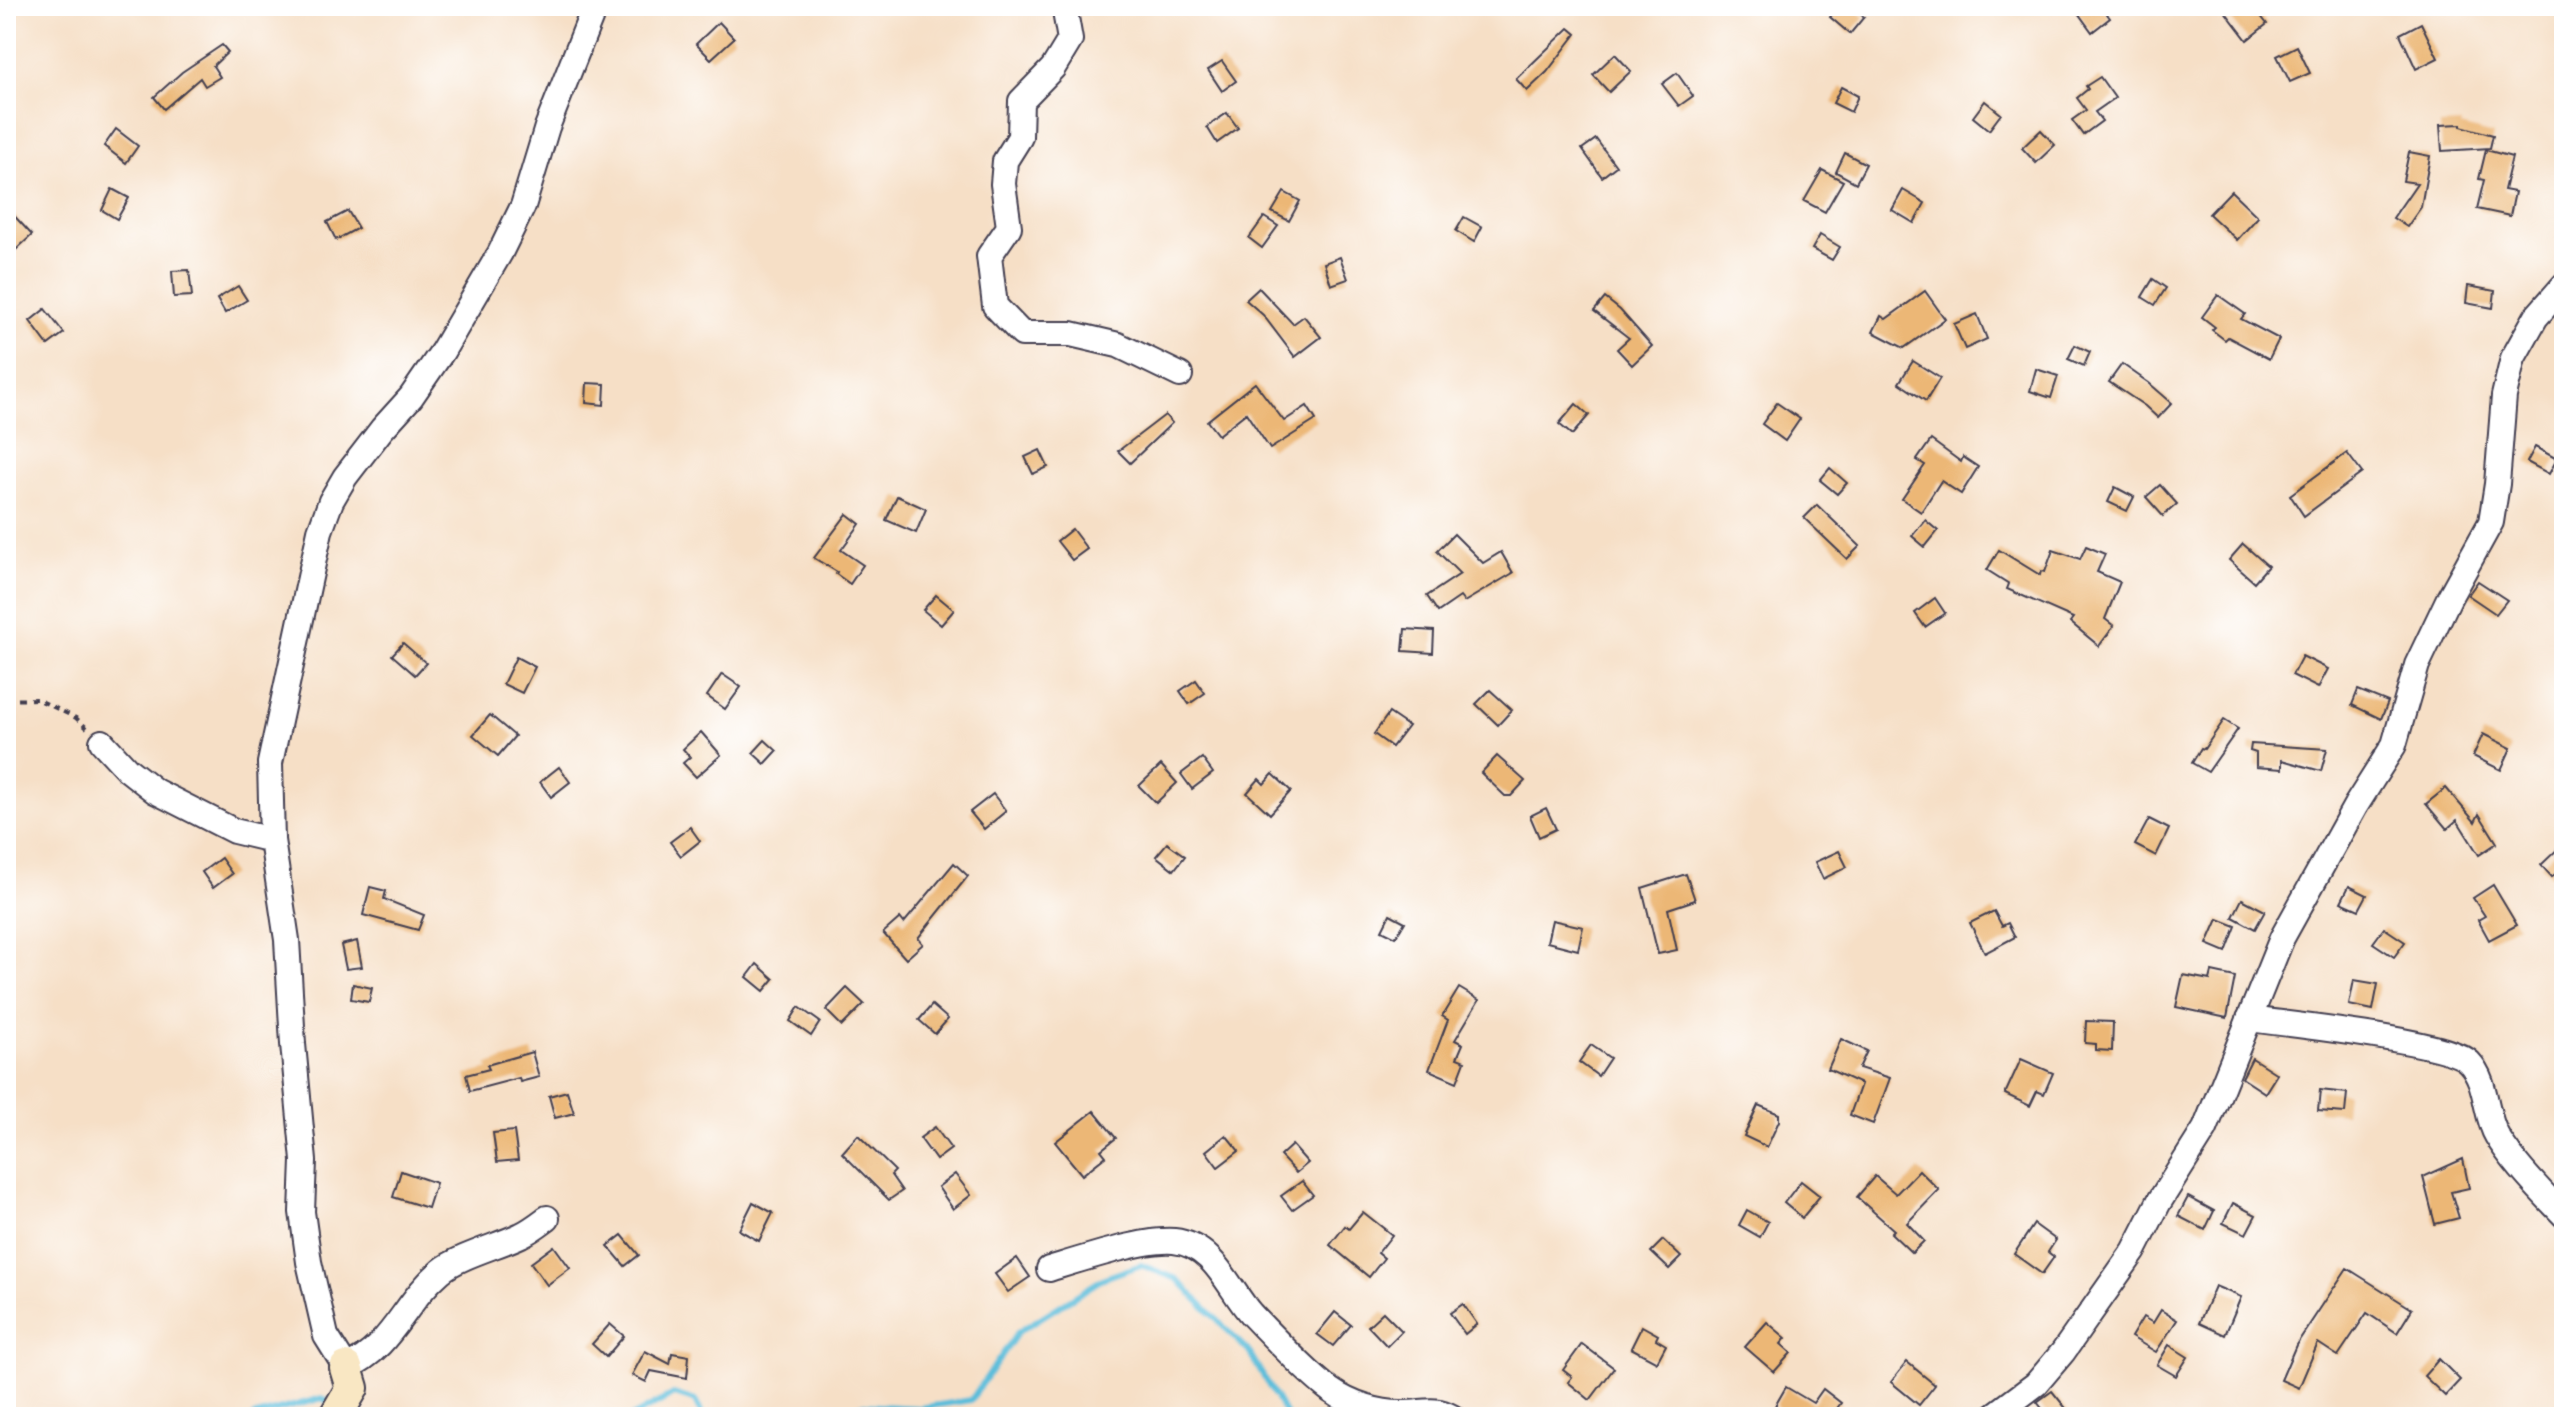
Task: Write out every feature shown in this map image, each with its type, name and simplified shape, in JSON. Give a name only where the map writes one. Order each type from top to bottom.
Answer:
[{"type":"street","points":[[349,1378],[326,1336],[302,1212],[304,1161],[287,940],[272,840],[270,763],[320,531],[331,501],[345,477],[411,397],[442,352],[500,253],[523,206],[547,127],[595,6]]},
{"type":"street","points":[[1064,6],[1070,40],[1053,68],[1021,101],[1020,137],[1005,161],[1003,184],[1009,227],[989,256],[995,306],[1022,334],[1071,334],[1118,345],[1180,375]]},
{"type":"street","points":[[1992,1417],[2036,1384],[2063,1352],[2134,1251],[2159,1202],[2205,1129],[2282,938],[2356,805],[2394,745],[2417,665],[2491,522],[2504,396],[2513,358],[2536,317],[2564,285]]},
{"type":"street","points":[[102,742],[127,769],[155,791],[234,831],[272,840]]},
{"type":"street","points":[[2249,1019],[2361,1034],[2445,1051],[2469,1061],[2481,1084],[2496,1135],[2564,1215]]},
{"type":"street","points":[[335,1417],[349,1378],[385,1342],[410,1304],[443,1269],[523,1234],[547,1218]]},
{"type":"street","points":[[1049,1269],[1156,1243],[1174,1241],[1200,1249],[1223,1274],[1249,1312],[1332,1391],[1370,1409],[1403,1414],[1440,1410],[1452,1417]]},
{"type":"path","points":[[6,700],[37,699],[76,718],[102,742]]},
{"type":"building","points":[[1839,6],[1850,6],[1864,17],[1850,34],[1830,17]]},
{"type":"building","points":[[2073,6],[2101,6],[2110,18],[2092,32]]},
{"type":"building","points":[[2221,6],[2253,6],[2267,24],[2247,40]]},
{"type":"building","points":[[719,22],[734,38],[711,59],[696,44]]},
{"type":"building","points":[[2421,23],[2438,58],[2416,69],[2400,34]]},
{"type":"building","points":[[1569,28],[1576,34],[1547,72],[1527,91],[1516,79]]},
{"type":"building","points":[[222,45],[228,52],[213,66],[220,77],[205,86],[200,78],[164,109],[154,97],[182,72]]},
{"type":"building","points":[[2297,46],[2310,73],[2290,82],[2277,56]]},
{"type":"building","points":[[1615,54],[1631,71],[1609,92],[1593,75]]},
{"type":"building","points":[[1222,61],[1236,81],[1222,91],[1208,70]]},
{"type":"building","points":[[1677,73],[1693,96],[1679,106],[1662,84]]},
{"type":"building","points":[[2100,77],[2115,98],[2095,112],[2102,121],[2083,135],[2072,120],[2086,110],[2077,98],[2088,89],[2086,86]]},
{"type":"building","points":[[1841,87],[1858,96],[1851,112],[1833,103]]},
{"type":"building","points":[[1985,101],[2001,114],[1989,130],[1973,117]]},
{"type":"building","points":[[1227,113],[1238,128],[1217,143],[1207,127]]},
{"type":"building","points":[[2461,124],[2493,135],[2490,148],[2442,151],[2440,125]]},
{"type":"building","points":[[116,129],[138,146],[126,163],[104,146]]},
{"type":"building","points":[[2041,130],[2055,145],[2036,163],[2022,148]]},
{"type":"building","points":[[1596,139],[1616,166],[1602,177],[1582,149]]},
{"type":"building","points":[[2486,150],[2512,157],[2504,190],[2515,192],[2510,216],[2477,209],[2484,180],[2479,179]]},
{"type":"building","points":[[2409,152],[2430,156],[2421,207],[2407,227],[2393,218],[2417,183],[2403,181]]},
{"type":"building","points":[[1845,153],[1866,164],[1856,183],[1836,172]]},
{"type":"building","points":[[1822,170],[1843,181],[1825,212],[1804,201]]},
{"type":"building","points":[[112,189],[129,198],[117,219],[102,210]]},
{"type":"building","points":[[1903,190],[1925,203],[1914,223],[1892,210]]},
{"type":"building","points":[[2231,191],[2258,217],[2237,240],[2209,214]]},
{"type":"building","points":[[1284,192],[1300,201],[1289,221],[1272,212]]},
{"type":"building","points":[[6,207],[32,235],[6,259]]},
{"type":"building","points":[[348,211],[358,228],[336,240],[327,222]]},
{"type":"building","points":[[1264,217],[1278,226],[1262,248],[1249,238]]},
{"type":"building","points":[[1464,217],[1482,227],[1474,242],[1456,231]]},
{"type":"building","points":[[1820,235],[1840,247],[1832,260],[1812,249]]},
{"type":"building","points":[[1340,257],[1348,279],[1331,285],[1324,263]]},
{"type":"building","points":[[189,270],[192,296],[174,297],[172,271]]},
{"type":"building","points":[[2153,279],[2166,288],[2155,305],[2142,297]]},
{"type":"building","points":[[238,286],[247,300],[225,313],[217,299]]},
{"type":"building","points":[[2468,286],[2495,291],[2493,308],[2466,303]]},
{"type":"building","points":[[1259,288],[1293,324],[1304,316],[1321,337],[1295,357],[1263,315],[1246,300]]},
{"type":"building","points":[[1925,291],[1945,319],[1904,348],[1873,332],[1881,316],[1886,319]]},
{"type":"building","points":[[2218,295],[2245,314],[2241,319],[2279,339],[2269,359],[2228,337],[2225,340],[2212,330],[2215,327],[2202,317]]},
{"type":"building","points":[[1605,298],[1652,346],[1632,365],[1617,349],[1629,338],[1594,311]]},
{"type":"building","points":[[45,309],[64,333],[48,345],[30,321]]},
{"type":"building","points":[[1977,314],[1987,339],[1965,349],[1954,324]]},
{"type":"building","points":[[2075,345],[2090,352],[2084,366],[2068,359]]},
{"type":"building","points":[[1913,361],[1940,378],[1926,401],[1899,383]]},
{"type":"building","points":[[2122,364],[2172,403],[2158,418],[2109,382]]},
{"type":"building","points":[[2036,369],[2058,376],[2051,398],[2030,391]]},
{"type":"building","points":[[587,383],[605,384],[604,405],[586,403]]},
{"type":"building","points":[[1255,383],[1284,421],[1307,406],[1316,420],[1270,449],[1246,413],[1218,435],[1207,421]]},
{"type":"building","points":[[1777,403],[1800,419],[1785,441],[1762,424]]},
{"type":"building","points":[[1576,404],[1589,415],[1572,435],[1559,424]]},
{"type":"building","points":[[1165,415],[1172,423],[1130,463],[1118,451]]},
{"type":"building","points":[[1931,440],[1961,462],[1963,457],[1978,467],[1961,494],[1941,481],[1921,512],[1902,499],[1925,465],[1917,460]]},
{"type":"building","points":[[2535,447],[2557,459],[2549,474],[2527,462]]},
{"type":"building","points":[[1040,450],[1048,467],[1033,474],[1025,457]]},
{"type":"building","points":[[2347,453],[2362,473],[2304,516],[2290,495]]},
{"type":"building","points":[[1830,468],[1847,483],[1837,494],[1820,480]]},
{"type":"building","points":[[2160,485],[2177,504],[2163,516],[2146,497]]},
{"type":"building","points":[[2115,487],[2134,497],[2127,511],[2108,502]]},
{"type":"building","points":[[897,496],[926,509],[916,533],[886,520]]},
{"type":"building","points":[[1817,505],[1860,546],[1847,559],[1804,518]]},
{"type":"building","points":[[847,514],[860,524],[841,550],[863,565],[850,584],[814,558]]},
{"type":"building","points":[[1925,520],[1938,531],[1925,547],[1912,536]]},
{"type":"building","points":[[1072,529],[1087,549],[1072,560],[1057,541]]},
{"type":"building","points":[[1454,534],[1483,563],[1501,552],[1513,573],[1464,602],[1460,597],[1438,612],[1427,596],[1460,574],[1437,551]]},
{"type":"building","points":[[2243,544],[2268,566],[2254,582],[2229,560]]},
{"type":"building","points":[[2086,546],[2105,554],[2097,572],[2120,582],[2105,619],[2114,626],[2099,646],[2070,622],[2073,618],[2007,589],[2009,584],[1987,570],[1999,550],[2040,575],[2041,571],[2045,572],[2053,550],[2080,559]]},
{"type":"building","points":[[2478,581],[2507,600],[2496,614],[2468,595]]},
{"type":"building","points":[[936,595],[954,610],[941,625],[923,610]]},
{"type":"building","points":[[1935,598],[1945,613],[1925,627],[1915,613]]},
{"type":"building","points":[[1405,629],[1434,631],[1433,653],[1403,651]]},
{"type":"building","points":[[403,643],[426,663],[415,675],[392,655]]},
{"type":"building","points":[[2302,656],[2328,669],[2318,688],[2292,675]]},
{"type":"building","points":[[516,657],[535,667],[522,693],[503,684]]},
{"type":"building","points":[[722,674],[741,687],[725,709],[707,696]]},
{"type":"building","points":[[1196,680],[1205,693],[1189,704],[1180,691]]},
{"type":"building","points":[[1490,690],[1512,710],[1498,725],[1476,704]]},
{"type":"building","points":[[2358,690],[2388,702],[2381,719],[2352,705]]},
{"type":"building","points":[[1389,713],[1408,726],[1392,747],[1374,734]]},
{"type":"building","points":[[490,715],[515,736],[498,756],[473,735]]},
{"type":"building","points":[[2224,720],[2238,729],[2208,772],[2192,763]]},
{"type":"building","points":[[701,732],[721,755],[696,777],[683,763],[690,757],[683,749]]},
{"type":"building","points":[[2483,734],[2511,748],[2501,770],[2473,756]]},
{"type":"building","points":[[765,740],[777,751],[765,764],[753,753]]},
{"type":"building","points":[[2251,744],[2327,749],[2321,771],[2282,760],[2282,769],[2256,767],[2256,753],[2250,751]]},
{"type":"building","points":[[1497,756],[1525,781],[1511,796],[1505,796],[1481,773]]},
{"type":"building","points":[[1202,758],[1213,773],[1192,789],[1181,774]]},
{"type":"building","points":[[1161,765],[1177,783],[1156,803],[1139,786]]},
{"type":"building","points":[[559,767],[570,782],[551,797],[540,782]]},
{"type":"building","points":[[1273,774],[1291,791],[1270,814],[1247,793],[1259,779],[1264,784]]},
{"type":"building","points":[[2446,788],[2475,822],[2479,814],[2497,843],[2479,855],[2457,820],[2447,829],[2426,804]]},
{"type":"building","points":[[993,794],[1006,811],[984,829],[970,812]]},
{"type":"building","points":[[1546,808],[1556,829],[1539,837],[1530,816]]},
{"type":"building","points":[[2149,819],[2169,829],[2156,856],[2135,845]]},
{"type":"building","points":[[690,827],[700,841],[681,856],[670,842]]},
{"type":"building","points":[[1167,843],[1185,856],[1174,870],[1156,856]]},
{"type":"building","points":[[2564,843],[2564,866],[2552,877],[2541,865]]},
{"type":"building","points":[[1839,851],[1847,867],[1823,879],[1815,862]]},
{"type":"building","points":[[221,858],[232,874],[213,888],[202,872]]},
{"type":"building","points":[[954,863],[968,876],[918,938],[923,944],[906,959],[883,933],[900,918],[904,923]]},
{"type":"building","points":[[1686,874],[1695,900],[1668,909],[1677,950],[1658,954],[1642,888]]},
{"type":"building","points":[[2493,885],[2517,925],[2489,940],[2478,920],[2485,916],[2473,898]]},
{"type":"building","points":[[2349,886],[2367,895],[2359,910],[2341,902]]},
{"type":"building","points":[[370,887],[386,891],[384,899],[424,915],[418,930],[363,915]]},
{"type":"building","points":[[2242,899],[2265,911],[2255,929],[2233,917]]},
{"type":"building","points":[[1994,911],[2002,926],[2008,923],[2015,937],[1985,953],[1970,923]]},
{"type":"building","points":[[1390,914],[1405,922],[1396,937],[1382,930]]},
{"type":"building","points":[[2218,919],[2236,926],[2226,952],[2207,944]]},
{"type":"building","points":[[1552,920],[1583,927],[1578,950],[1547,942]]},
{"type":"building","points":[[2384,928],[2405,942],[2394,957],[2373,943]]},
{"type":"building","points":[[357,941],[362,967],[346,969],[341,945]]},
{"type":"building","points":[[757,964],[774,979],[764,991],[747,977]]},
{"type":"building","points":[[2212,972],[2235,977],[2227,1018],[2176,1007],[2183,975],[2210,980]]},
{"type":"building","points":[[2354,980],[2378,984],[2373,1010],[2349,1005]]},
{"type":"building","points":[[353,984],[372,988],[369,1002],[351,999]]},
{"type":"building","points":[[847,988],[864,1004],[842,1026],[826,1010]]},
{"type":"building","points":[[1459,988],[1479,1000],[1455,1040],[1463,1044],[1457,1058],[1465,1061],[1457,1082],[1429,1070],[1448,1020],[1442,1016]]},
{"type":"building","points":[[932,1005],[948,1019],[935,1034],[919,1020]]},
{"type":"building","points":[[799,1007],[820,1022],[811,1036],[790,1021]]},
{"type":"building","points":[[2086,1021],[2113,1022],[2112,1051],[2096,1050],[2096,1044],[2085,1043]]},
{"type":"building","points":[[1841,1039],[1867,1051],[1859,1068],[1890,1078],[1873,1124],[1850,1115],[1861,1084],[1828,1069]]},
{"type":"building","points":[[1591,1045],[1610,1058],[1598,1076],[1579,1062]]},
{"type":"building","points":[[532,1052],[539,1077],[520,1082],[519,1078],[470,1091],[466,1075],[489,1069],[487,1065]]},
{"type":"building","points":[[2252,1058],[2277,1074],[2265,1093],[2242,1078]]},
{"type":"building","points":[[2021,1059],[2053,1073],[2044,1094],[2037,1091],[2030,1106],[2005,1094]]},
{"type":"building","points":[[2320,1090],[2347,1093],[2345,1113],[2318,1111]]},
{"type":"building","points":[[567,1091],[574,1113],[555,1118],[549,1096]]},
{"type":"building","points":[[1758,1105],[1779,1114],[1767,1147],[1744,1136]]},
{"type":"building","points":[[1094,1111],[1116,1138],[1101,1150],[1106,1156],[1082,1175],[1055,1142]]},
{"type":"building","points":[[935,1127],[951,1149],[936,1160],[920,1138]]},
{"type":"building","points":[[514,1131],[518,1160],[497,1162],[493,1133]]},
{"type":"building","points":[[858,1135],[895,1171],[891,1175],[902,1191],[889,1200],[842,1153]]},
{"type":"building","points":[[1226,1135],[1239,1151],[1218,1167],[1206,1151]]},
{"type":"building","points":[[1292,1145],[1308,1163],[1296,1173],[1280,1156]]},
{"type":"building","points":[[2463,1159],[2469,1188],[2451,1192],[2459,1218],[2435,1224],[2423,1177]]},
{"type":"building","points":[[1919,1170],[1939,1190],[1907,1223],[1924,1241],[1912,1253],[1891,1233],[1894,1230],[1857,1197],[1875,1176],[1896,1194]]},
{"type":"building","points":[[401,1171],[436,1183],[428,1208],[393,1197]]},
{"type":"building","points":[[955,1174],[971,1195],[953,1209],[938,1187]]},
{"type":"building","points":[[1302,1181],[1313,1195],[1292,1210],[1281,1196]]},
{"type":"building","points":[[1801,1181],[1820,1196],[1802,1218],[1784,1203]]},
{"type":"building","points":[[2188,1197],[2214,1211],[2205,1230],[2178,1216]]},
{"type":"building","points":[[753,1202],[773,1213],[759,1241],[739,1230]]},
{"type":"building","points":[[2233,1203],[2256,1215],[2246,1234],[2223,1223]]},
{"type":"building","points":[[1747,1210],[1768,1222],[1760,1237],[1739,1225]]},
{"type":"building","points":[[1363,1212],[1392,1235],[1378,1253],[1384,1258],[1369,1277],[1330,1245],[1345,1226],[1349,1229]]},
{"type":"building","points":[[2034,1224],[2056,1240],[2048,1252],[2054,1257],[2042,1274],[2014,1254]]},
{"type":"building","points":[[622,1235],[639,1255],[625,1266],[608,1246]]},
{"type":"building","points":[[1663,1240],[1681,1257],[1669,1269],[1651,1252]]},
{"type":"building","points":[[554,1246],[570,1268],[547,1285],[531,1263]]},
{"type":"building","points":[[1017,1258],[1030,1277],[1008,1292],[995,1274]]},
{"type":"building","points":[[2347,1268],[2412,1309],[2397,1333],[2367,1313],[2338,1356],[2318,1343],[2299,1388],[2281,1380],[2296,1345]]},
{"type":"building","points":[[2215,1286],[2241,1297],[2225,1335],[2199,1323]]},
{"type":"building","points":[[1463,1304],[1477,1324],[1465,1334],[1450,1313]]},
{"type":"building","points":[[2161,1310],[2177,1320],[2156,1352],[2131,1337],[2143,1317],[2153,1323]]},
{"type":"building","points":[[1335,1312],[1351,1325],[1333,1346],[1317,1334]]},
{"type":"building","points":[[1383,1312],[1402,1331],[1387,1346],[1368,1326]]},
{"type":"building","points":[[1767,1322],[1786,1338],[1781,1344],[1791,1353],[1774,1372],[1745,1347]]},
{"type":"building","points":[[610,1324],[624,1336],[606,1357],[592,1344]]},
{"type":"building","points":[[1642,1326],[1658,1335],[1656,1339],[1666,1345],[1657,1362],[1631,1348]]},
{"type":"building","points":[[1582,1344],[1614,1368],[1590,1400],[1568,1382],[1572,1377],[1563,1370]]},
{"type":"building","points":[[2169,1345],[2188,1357],[2176,1376],[2157,1365]]},
{"type":"building","points":[[645,1351],[670,1364],[672,1353],[689,1356],[687,1378],[651,1371],[646,1382],[632,1375]]},
{"type":"building","points":[[2439,1359],[2460,1380],[2445,1396],[2424,1376]]},
{"type":"building","points":[[1907,1362],[1935,1385],[1919,1405],[1891,1382]]},
{"type":"building","points":[[1786,1387],[1813,1403],[1823,1389],[1841,1403],[1832,1415],[1836,1417],[1793,1417],[1775,1406]]},
{"type":"building","points":[[2052,1391],[2073,1417],[2049,1417],[2037,1402]]},
{"type":"waterway","points":[[841,1417],[861,1405],[919,1408],[971,1400],[1018,1332],[1104,1278],[1141,1265],[1177,1279],[1249,1352],[1287,1417]]},
{"type":"waterway","points":[[632,1417],[674,1394],[696,1401],[703,1417]]},
{"type":"waterway","points":[[253,1417],[322,1398],[333,1404]]}]
